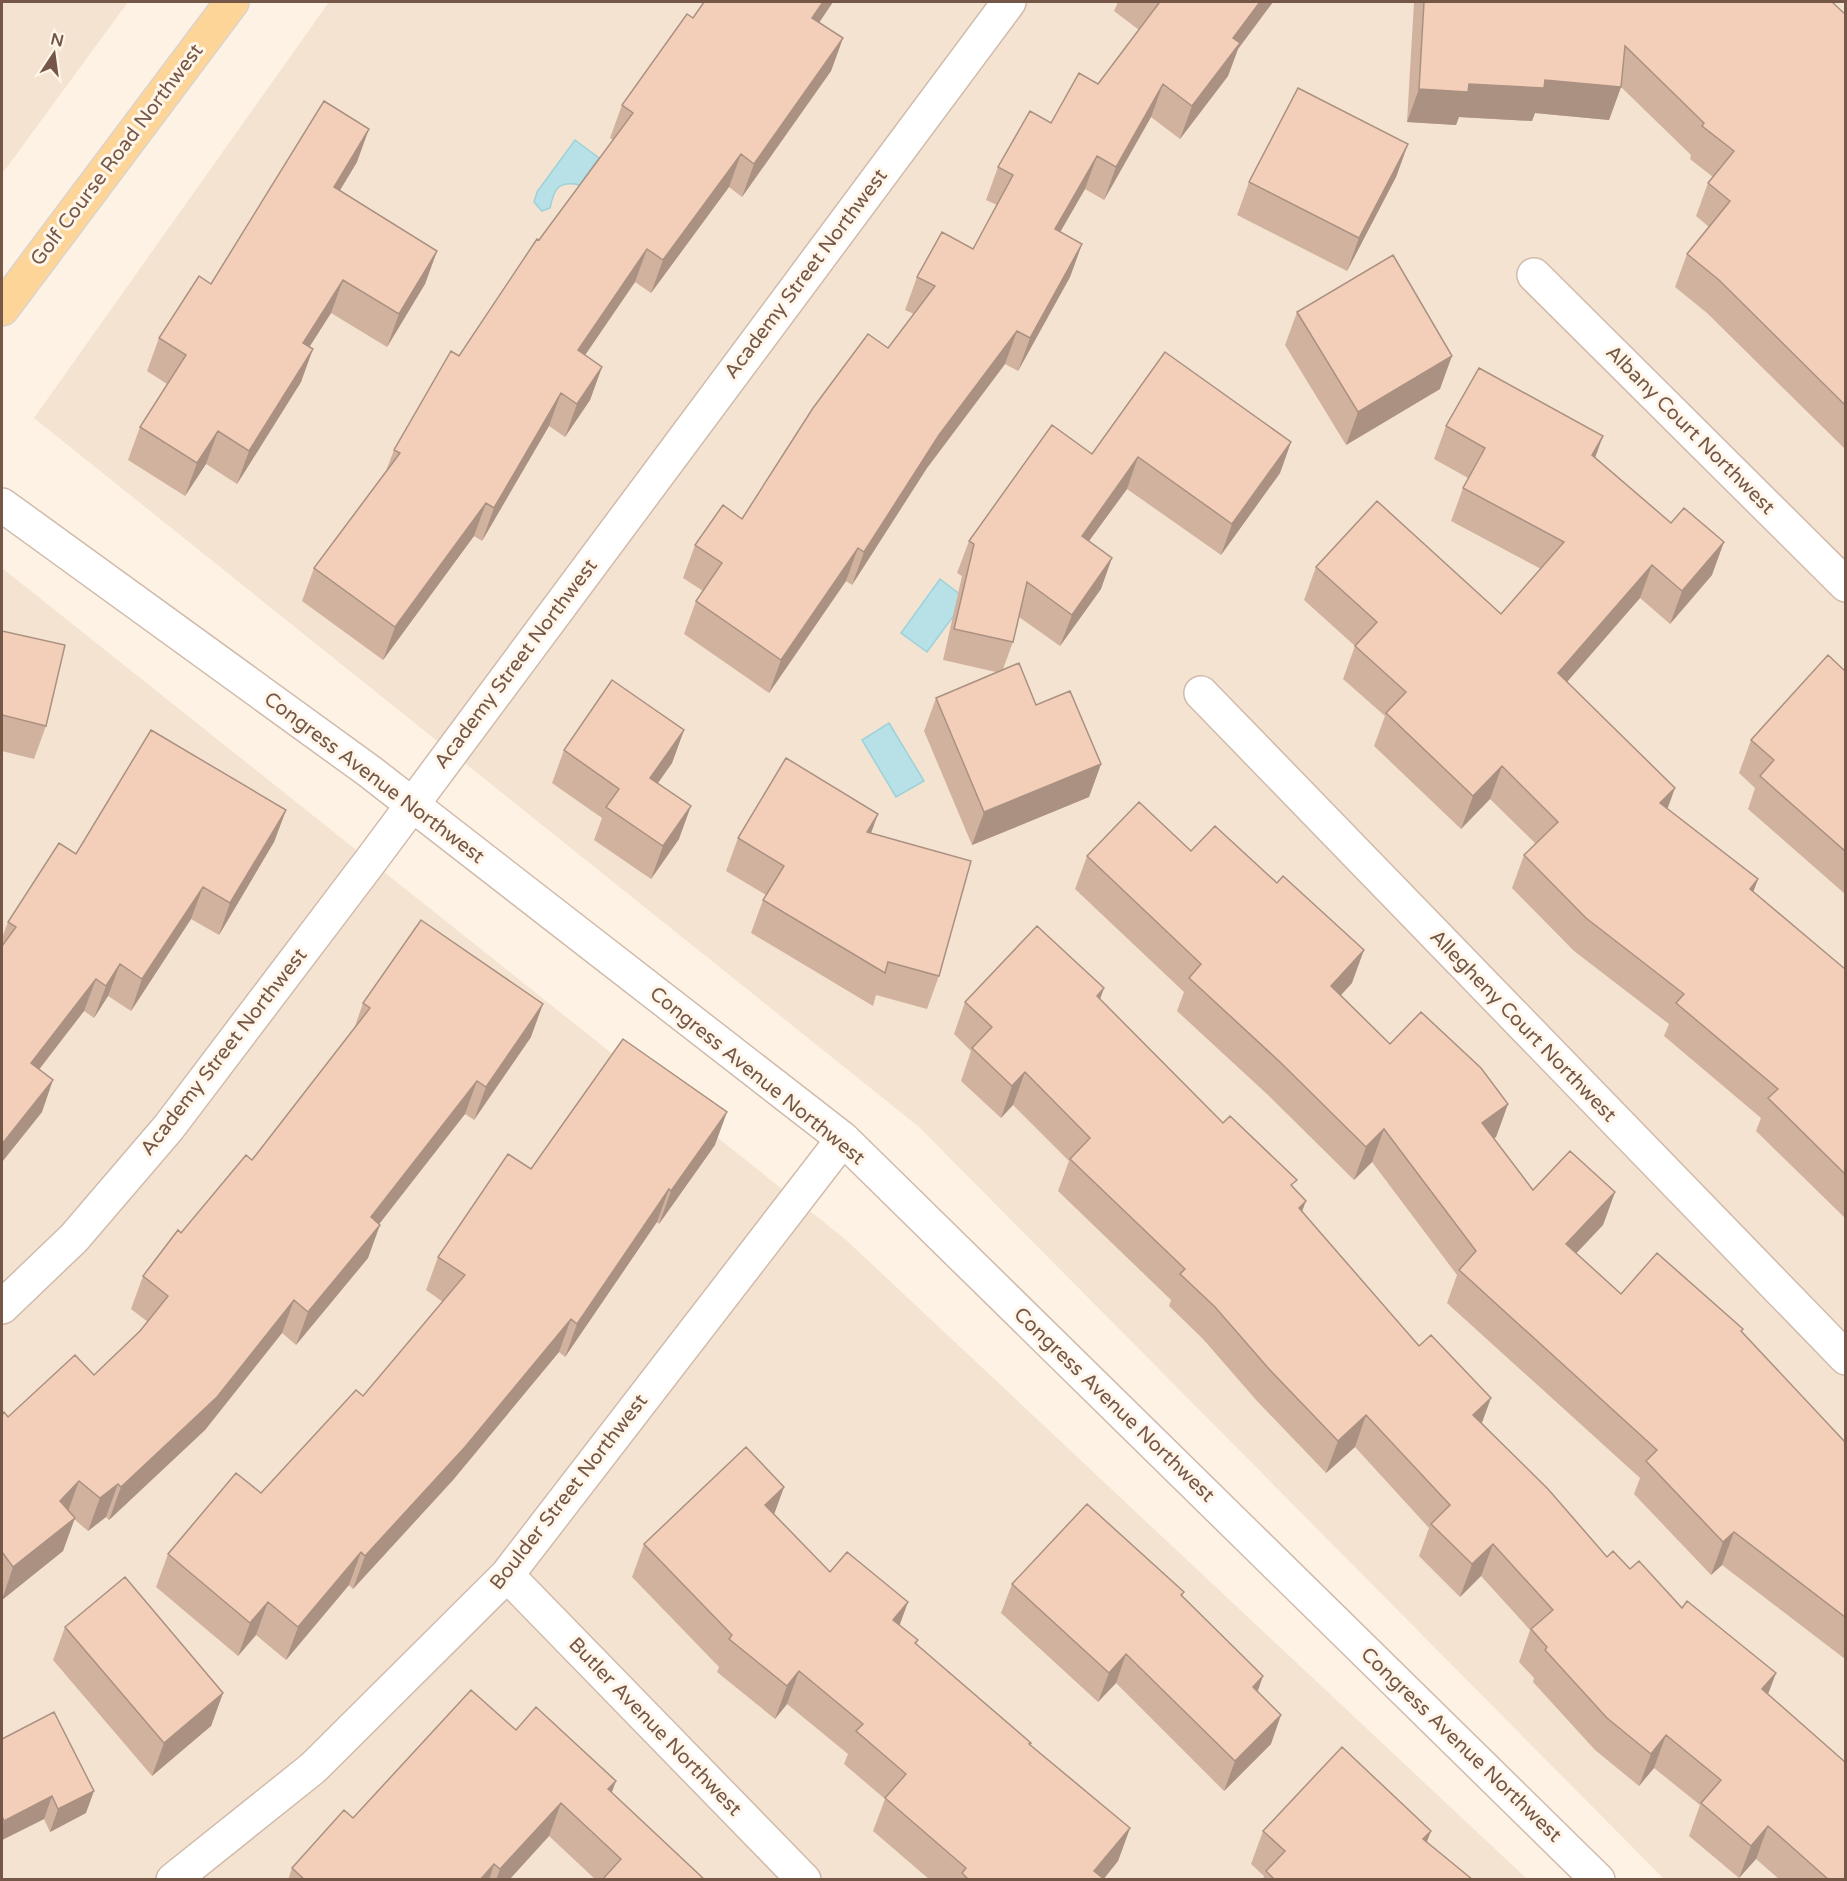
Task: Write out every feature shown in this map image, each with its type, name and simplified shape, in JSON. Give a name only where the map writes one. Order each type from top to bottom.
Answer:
[{"type":"main road","name":"Golf Course Road Northwest","points":[[2,309],[232,2]]},
{"type":"street","name":"Academy Street Northwest","points":[[2,1307],[74,1238],[169,1127],[1009,2]]},
{"type":"street","name":"Albany Court Northwest","points":[[1534,274],[1845,585]]},
{"type":"street","name":"Congress Avenue Northwest","points":[[2,504],[411,804],[843,1139],[1598,1880]]},
{"type":"street","name":"Allegheny Court Northwest","points":[[1202,693],[1845,1358]]},
{"type":"street","name":"Boulder Street Northwest","points":[[173,1880],[313,1768],[507,1575],[843,1139]]},
{"type":"street","name":"Butler Avenue Northwest","points":[[507,1575],[804,1880]]},
{"type":"shaded area","points":[[2,2],[128,2],[2,174]]},
{"type":"shaded area","points":[[329,2],[1845,2],[1845,1879],[1664,1879],[919,1127],[34,418]]},
{"type":"shaded area","points":[[2,568],[845,1239],[1527,1879],[2,1879]]},
{"type":"water","points":[[575,140],[599,158],[580,185],[567,184],[558,187],[550,208],[542,211],[534,202],[537,192]]},
{"type":"water","points":[[940,579],[966,599],[927,652],[901,633]]},
{"type":"water","points":[[889,723],[924,781],[896,797],[862,740]]},
{"type":"building","points":[[704,2],[823,2],[812,18],[843,38],[754,164],[741,154],[663,260],[647,249],[578,350],[602,367],[577,404],[561,393],[494,508],[486,503],[395,627],[314,568],[400,453],[394,450],[451,351],[459,356],[537,239],[539,240],[633,113],[622,105],[687,14],[693,18]]},
{"type":"building","points":[[1157,2],[1260,2],[1233,38],[1240,43],[1192,106],[1163,84],[1116,167],[1097,156],[1055,229],[1082,244],[1030,338],[1017,331],[939,435],[864,552],[858,548],[781,660],[696,601],[722,563],[695,545],[723,505],[742,519],[813,408],[868,334],[888,348],[935,286],[917,277],[942,232],[973,249],[1013,175],[998,167],[1030,111],[1051,123],[1079,73],[1098,84],[1159,3]]},
{"type":"building","points":[[1424,2],[1832,2],[1845,14],[1845,405],[1719,280],[1687,254],[1730,201],[1708,183],[1734,151],[1702,126],[1704,123],[1625,46],[1621,87],[1545,80],[1544,88],[1469,84],[1468,92],[1419,89]]},
{"type":"building","points":[[1298,88],[1408,144],[1359,238],[1249,182]]},
{"type":"building","points":[[324,101],[369,129],[334,187],[437,251],[399,314],[343,280],[303,343],[313,349],[249,451],[218,431],[197,463],[140,427],[186,355],[159,338],[199,276],[211,284]]},
{"type":"building","points":[[1393,255],[1452,356],[1358,412],[1297,312]]},
{"type":"building","points":[[1165,352],[1291,442],[1232,524],[1138,457],[1082,536],[1112,558],[1072,615],[1027,582],[1013,642],[954,629],[974,544],[969,541],[1052,425],[1092,454]]},
{"type":"building","points":[[1479,368],[1603,436],[1592,455],[1671,523],[1684,508],[1724,542],[1682,591],[1652,565],[1558,673],[1675,788],[1660,803],[1758,879],[1750,889],[1845,969],[1845,1174],[1768,1098],[1778,1089],[1676,1003],[1684,994],[1586,918],[1524,855],[1558,822],[1502,766],[1473,796],[1386,713],[1406,692],[1355,646],[1377,622],[1316,567],[1377,501],[1501,614],[1564,542],[1463,488],[1485,448],[1446,426]]},
{"type":"building","points":[[2,631],[65,645],[46,726],[2,715]]},
{"type":"building","points":[[1828,655],[1845,671],[1845,851],[1760,776],[1774,760],[1751,740]]},
{"type":"building","points":[[1019,663],[1036,705],[1070,691],[1101,764],[984,812],[936,698]]},
{"type":"building","points":[[612,680],[684,730],[650,778],[691,806],[663,846],[606,807],[619,789],[564,750]]},
{"type":"building","points":[[151,730],[286,810],[230,903],[203,887],[142,979],[120,964],[106,986],[96,979],[31,1063],[53,1080],[2,1144],[2,946],[16,927],[8,922],[59,843],[76,854]]},
{"type":"building","points":[[786,758],[878,814],[867,832],[971,861],[939,976],[888,962],[885,973],[763,900],[784,866],[738,838]]},
{"type":"building","points":[[1139,802],[1191,851],[1215,826],[1277,883],[1283,876],[1364,950],[1331,986],[1390,1044],[1421,1012],[1481,1068],[1508,1104],[1482,1123],[1533,1190],[1570,1151],[1615,1192],[1566,1244],[1621,1294],[1657,1253],[1743,1329],[1741,1331],[1845,1442],[1845,1617],[1734,1532],[1723,1542],[1646,1461],[1657,1450],[1459,1270],[1476,1251],[1384,1129],[1366,1147],[1280,1062],[1189,978],[1201,964],[1087,856]]},
{"type":"building","points":[[421,920],[543,1004],[486,1087],[477,1081],[371,1217],[380,1225],[308,1312],[294,1300],[217,1397],[121,1487],[118,1484],[100,1498],[79,1481],[60,1501],[75,1518],[13,1567],[2,1552],[2,1415],[4,1412],[8,1417],[75,1355],[94,1375],[140,1331],[168,1296],[143,1276],[178,1230],[181,1233],[246,1155],[252,1160],[370,1008],[363,1003]]},
{"type":"building","points":[[1037,926],[1104,988],[1097,996],[1223,1123],[1230,1116],[1297,1180],[1291,1185],[1306,1201],[1299,1208],[1419,1346],[1431,1335],[1491,1398],[1473,1415],[1548,1489],[1607,1557],[1613,1551],[1630,1569],[1639,1561],[1682,1608],[1687,1601],[1776,1673],[1762,1689],[1845,1762],[1845,1880],[1829,1880],[1768,1826],[1751,1846],[1701,1803],[1721,1780],[1666,1735],[1651,1754],[1607,1718],[1545,1650],[1547,1647],[1531,1629],[1553,1610],[1493,1544],[1472,1564],[1431,1524],[1450,1505],[1366,1415],[1338,1441],[1269,1369],[1215,1307],[1180,1274],[1185,1269],[1070,1159],[1090,1138],[1025,1072],[1012,1086],[972,1048],[992,1027],[965,1002]]},
{"type":"building","points":[[623,1039],[727,1112],[671,1191],[669,1189],[577,1324],[571,1319],[465,1447],[365,1556],[361,1552],[298,1627],[268,1602],[250,1623],[168,1554],[236,1473],[261,1493],[356,1390],[363,1396],[465,1275],[438,1257],[508,1154],[531,1169]]},
{"type":"building","points":[[746,1447],[784,1487],[765,1505],[830,1572],[847,1552],[908,1602],[893,1620],[918,1640],[915,1643],[1031,1743],[1029,1744],[1130,1828],[1094,1871],[1105,1880],[969,1880],[962,1873],[966,1868],[885,1798],[906,1774],[856,1731],[863,1724],[799,1671],[787,1686],[729,1639],[732,1635],[644,1544]]},
{"type":"building","points":[[1087,1504],[1184,1592],[1181,1595],[1263,1676],[1253,1687],[1281,1715],[1235,1761],[1126,1654],[1109,1673],[1012,1584]]},
{"type":"building","points":[[125,1577],[223,1693],[164,1743],[65,1627]]},
{"type":"building","points":[[471,1690],[516,1730],[536,1707],[616,1781],[608,1789],[705,1880],[602,1880],[621,1859],[561,1803],[500,1869],[494,1864],[480,1880],[305,1880],[292,1868],[344,1810],[353,1818]]},
{"type":"building","points":[[54,1712],[94,1791],[58,1809],[52,1796],[4,1821],[2,1816],[2,1739]]},
{"type":"building","points":[[1342,1747],[1431,1831],[1423,1839],[1473,1880],[1275,1880],[1266,1871],[1285,1851],[1263,1831]]}]
